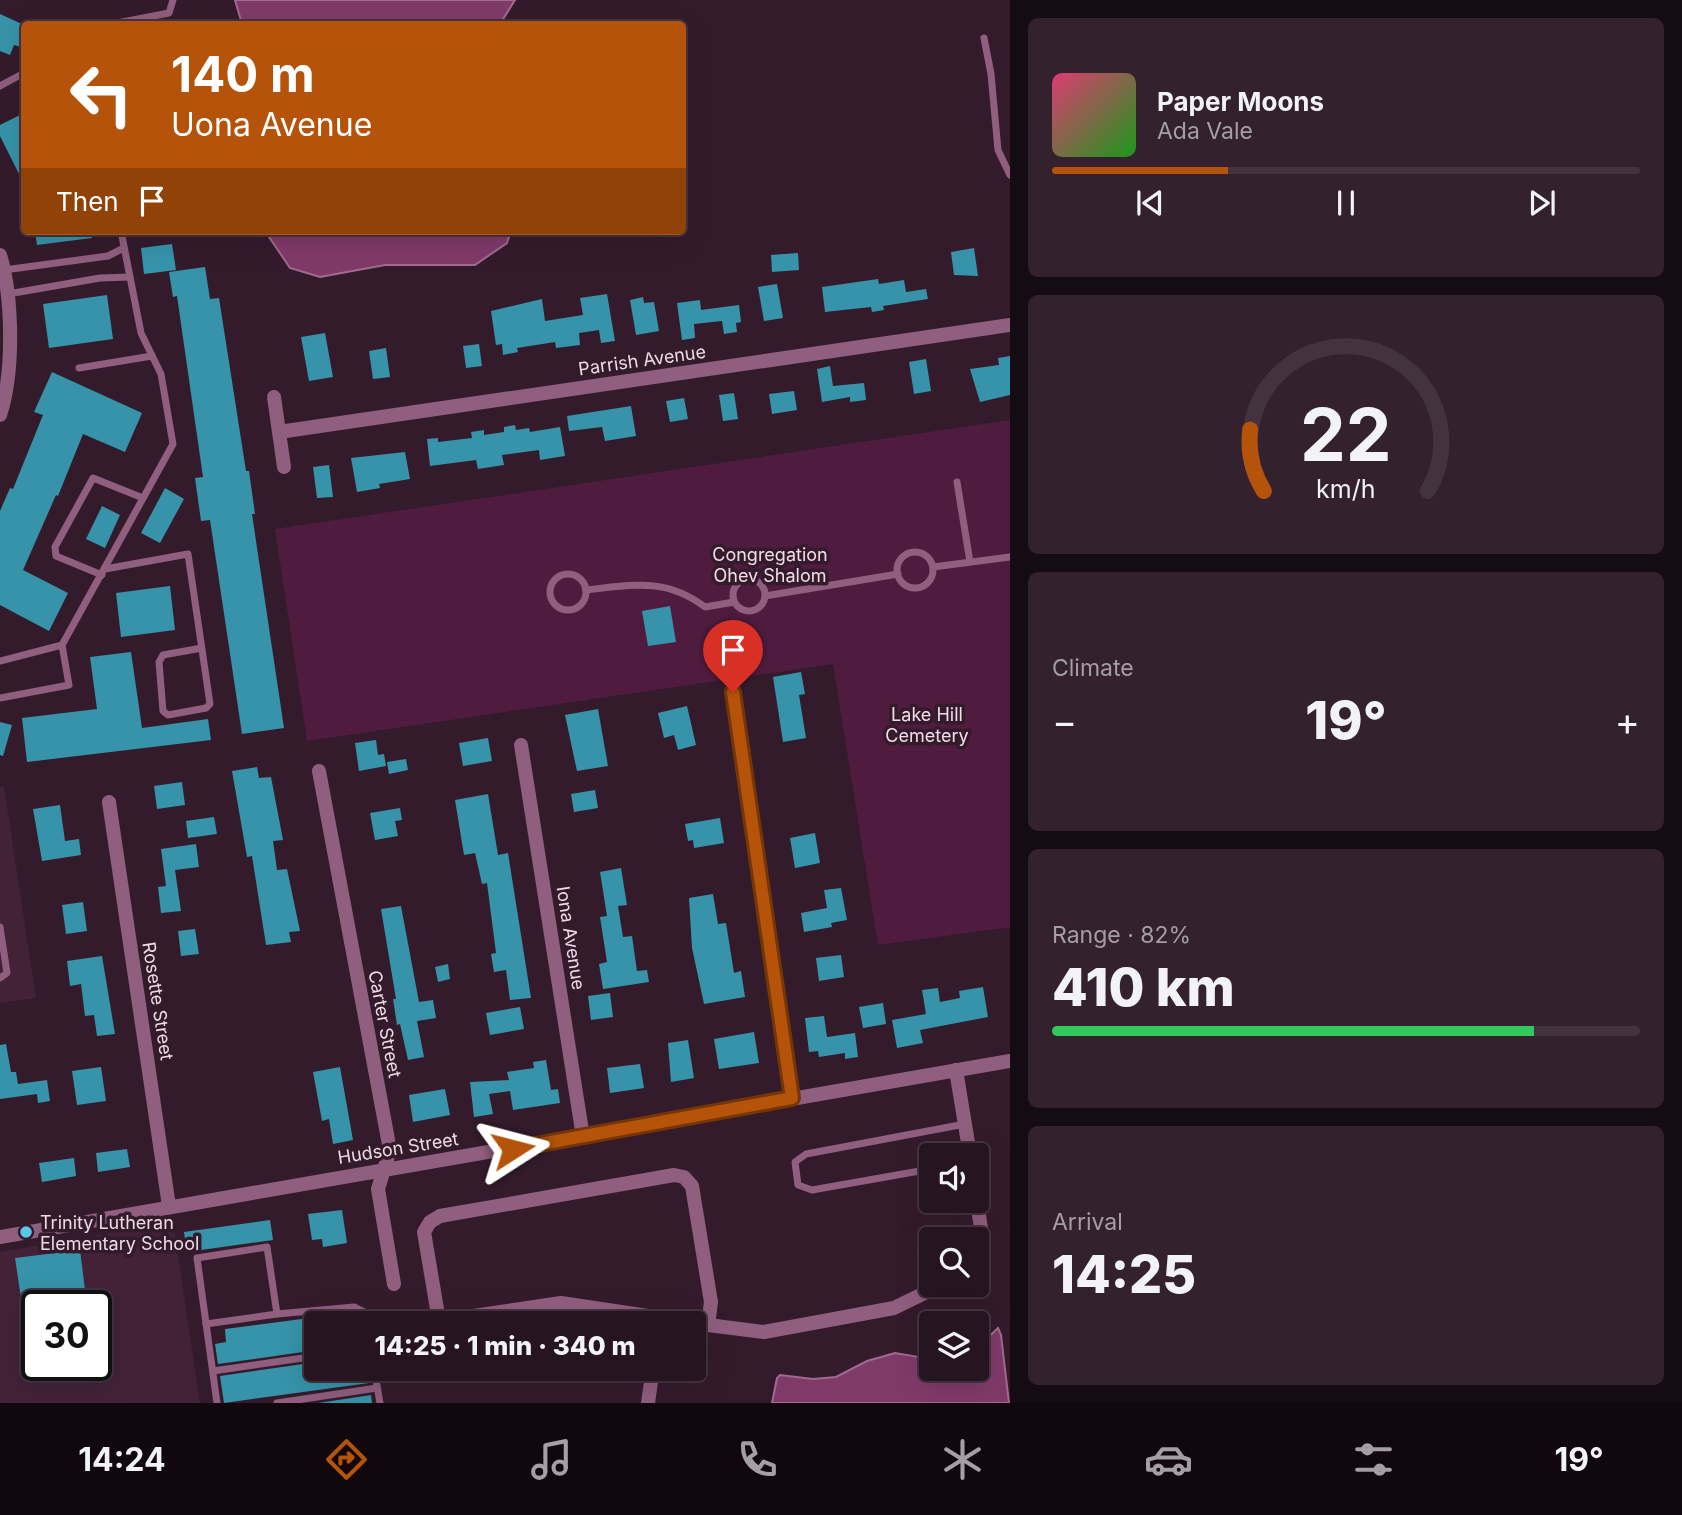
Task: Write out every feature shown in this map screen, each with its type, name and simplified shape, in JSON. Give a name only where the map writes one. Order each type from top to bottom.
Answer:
[{"type":"street","points":[[0,255],[7,294],[10,339],[0,415]]},
{"type":"street","name":"Parrish Avenue","points":[[279,432],[1010,325]]},
{"type":"street","points":[[274,397],[284,467]]},
{"type":"street","points":[[733,692],[792,1098]]},
{"type":"street","name":"Iona Avenue","points":[[521,745],[583,1137]]},
{"type":"street","name":"Carter Street","points":[[319,771],[390,1150],[378,1189],[394,1284]]},
{"type":"street","name":"Rosette Street","points":[[109,802],[169,1206]]},
{"type":"street","name":"Hudson Street","points":[[0,1237],[1010,1061]]},
{"type":"street","points":[[956,1070],[968,1143]]},
{"type":"street","points":[[437,1311],[424,1232],[430,1222],[440,1216],[674,1175],[684,1177],[692,1185],[712,1302],[708,1325],[764,1332],[894,1308],[919,1296]]},
{"type":"street","points":[[507,1311],[561,1303],[608,1311]]},
{"type":"street","points":[[648,1403],[651,1381]]},
{"type":"lane","points":[[128,21],[169,13],[173,0]]},
{"type":"lane","points":[[984,38],[991,74],[998,149],[1010,176]]},
{"type":"lane","points":[[0,86],[21,76]]},
{"type":"lane","points":[[0,698],[69,685],[62,645],[173,444],[161,374],[141,333],[122,235]]},
{"type":"lane","points":[[4,270],[108,256],[124,248]]},
{"type":"lane","points":[[7,294],[100,278],[130,277]]},
{"type":"lane","points":[[79,368],[152,356]]},
{"type":"lane","points":[[144,498],[98,477],[93,478],[55,547],[56,556],[103,572],[188,554],[202,648],[210,704],[206,708],[168,715],[163,711],[159,662],[163,655],[202,648]]},
{"type":"lane","points":[[957,482],[970,562]]},
{"type":"lane","points":[[910,553],[927,557],[933,567],[931,579],[917,588],[906,586],[898,574],[900,560],[910,553]]},
{"type":"lane","points":[[933,567],[1010,557]]},
{"type":"lane","points":[[567,574],[582,580],[586,590],[583,602],[573,609],[556,605],[551,594],[553,582],[567,574]]},
{"type":"lane","points":[[765,596],[898,574]]},
{"type":"lane","points":[[743,580],[758,582],[765,596],[761,606],[752,611],[741,610],[734,602],[733,591],[743,580]]},
{"type":"lane","points":[[586,590],[642,583],[684,592],[705,607],[734,602]]},
{"type":"lane","points":[[0,661],[62,645]]},
{"type":"lane","points":[[0,929],[7,973],[0,978]]},
{"type":"lane","points":[[919,1170],[812,1190],[798,1185],[795,1162],[806,1154],[965,1124]]},
{"type":"lane","points":[[217,1403],[197,1258],[267,1247],[277,1314]]},
{"type":"lane","points":[[310,1311],[354,1307],[361,1311]]},
{"type":"lane","points":[[206,1324],[304,1312]]},
{"type":"lane","points":[[213,1371],[304,1358]]},
{"type":"lane","points":[[376,1381],[380,1403]]},
{"type":"lane","points":[[277,1403],[377,1388]]},
{"type":"shaded area","points":[[235,0],[515,0],[502,21],[241,21]]},
{"type":"shaded area","points":[[268,235],[510,235],[507,243],[475,265],[385,265],[320,277],[290,268]]},
{"type":"shaded area","points":[[0,787],[4,787],[36,998],[0,1003]]},
{"type":"shaded area","points":[[173,1222],[200,1403],[0,1403],[0,1252]]},
{"type":"shaded area","points":[[998,1328],[1009,1403],[772,1403],[780,1375],[813,1379],[836,1377],[867,1361],[895,1353],[919,1357],[919,1381],[989,1381],[989,1337]]},
{"type":"green space","name":"Congregation Ohev Shalom","points":[[1010,420],[1010,927],[878,945],[833,664],[307,741],[275,529]]},
{"type":"building","points":[[0,14],[21,24],[21,47],[14,45],[10,55],[0,51]]},
{"type":"building","points":[[21,114],[21,178],[0,136],[0,125]]},
{"type":"building","points":[[36,235],[92,235],[92,238],[37,245]]},
{"type":"building","points":[[172,244],[176,270],[144,274],[141,248]]},
{"type":"building","points":[[974,248],[978,276],[954,275],[951,252]]},
{"type":"building","points":[[798,253],[799,270],[772,272],[771,255]]},
{"type":"building","points":[[205,267],[210,299],[219,298],[246,471],[249,471],[255,514],[252,514],[284,728],[242,734],[210,520],[201,521],[195,478],[203,477],[177,296],[173,297],[169,272]]},
{"type":"building","points":[[878,279],[879,284],[904,280],[906,292],[926,289],[928,299],[883,306],[884,310],[872,312],[871,307],[825,312],[822,287]]},
{"type":"building","points":[[777,284],[783,318],[764,321],[758,287]]},
{"type":"building","points":[[607,294],[615,341],[601,343],[599,330],[579,333],[580,345],[556,348],[555,342],[517,348],[518,352],[503,355],[502,344],[496,345],[491,311],[542,299],[545,321],[583,315],[580,298]]},
{"type":"building","points":[[107,295],[113,339],[49,348],[43,304]]},
{"type":"building","points":[[643,297],[644,303],[654,302],[659,331],[636,335],[630,300]]},
{"type":"building","points":[[700,300],[701,310],[739,305],[741,322],[736,323],[737,332],[724,334],[722,321],[694,324],[695,338],[682,340],[677,303]]},
{"type":"building","points":[[325,333],[333,377],[309,381],[301,337]]},
{"type":"building","points":[[479,344],[482,366],[466,368],[463,346]]},
{"type":"building","points":[[386,348],[390,377],[373,379],[369,351]]},
{"type":"building","points":[[1010,356],[1010,395],[980,402],[970,369],[999,365],[998,358]]},
{"type":"building","points":[[926,359],[931,391],[914,394],[909,362]]},
{"type":"building","points":[[830,366],[833,386],[864,383],[866,400],[850,402],[850,397],[822,402],[817,369]]},
{"type":"building","points":[[52,372],[142,413],[125,452],[83,434],[58,496],[56,495],[23,570],[68,593],[49,631],[0,605],[0,511],[10,488],[13,489],[43,415],[34,412]]},
{"type":"building","points":[[794,391],[797,410],[772,414],[769,394]]},
{"type":"building","points":[[734,393],[738,419],[723,421],[719,395]]},
{"type":"building","points":[[684,398],[688,419],[670,422],[666,401]]},
{"type":"building","points":[[631,406],[636,436],[605,441],[602,427],[569,431],[567,416]]},
{"type":"building","points":[[515,425],[516,430],[529,428],[530,432],[560,427],[565,456],[540,460],[539,450],[502,455],[504,465],[478,469],[476,460],[430,466],[427,439],[438,438],[438,442],[472,438],[471,432],[484,430],[484,435],[504,432],[504,427]]},
{"type":"building","points":[[405,452],[410,479],[379,484],[380,488],[357,492],[351,458]]},
{"type":"building","points":[[329,465],[333,497],[317,498],[313,467]]},
{"type":"building","points":[[165,488],[184,499],[160,543],[141,533]]},
{"type":"building","points":[[102,506],[120,515],[105,548],[86,539]]},
{"type":"building","points":[[170,586],[175,630],[121,637],[116,593]]},
{"type":"building","points":[[670,606],[676,642],[648,646],[642,611]]},
{"type":"building","points":[[131,652],[142,728],[208,719],[211,740],[27,762],[22,718],[97,709],[90,657]]},
{"type":"building","points":[[801,672],[805,694],[799,695],[806,738],[783,742],[773,677]]},
{"type":"building","points":[[687,706],[696,745],[678,750],[674,735],[664,738],[658,713]]},
{"type":"building","points":[[598,709],[608,766],[577,771],[565,715]]},
{"type":"building","points":[[0,722],[12,725],[3,756],[0,755]]},
{"type":"building","points":[[488,738],[492,761],[463,766],[459,743]]},
{"type":"building","points":[[376,740],[378,755],[384,754],[386,766],[359,771],[355,743]]},
{"type":"building","points":[[406,759],[408,770],[389,774],[387,762]]},
{"type":"building","points":[[257,767],[259,778],[271,777],[283,840],[273,841],[277,870],[287,869],[300,931],[289,932],[291,942],[266,945],[252,856],[247,857],[232,771]]},
{"type":"building","points":[[182,782],[185,805],[157,809],[154,786]]},
{"type":"building","points":[[595,790],[598,808],[574,812],[571,794]]},
{"type":"building","points":[[488,794],[498,855],[508,853],[531,998],[510,1000],[506,970],[494,972],[491,954],[496,953],[487,883],[482,884],[475,853],[464,855],[455,800]]},
{"type":"building","points":[[60,805],[65,841],[79,839],[81,855],[42,861],[33,809]]},
{"type":"building","points":[[400,808],[402,820],[395,821],[398,836],[375,840],[370,813]]},
{"type":"building","points":[[214,817],[217,834],[188,838],[186,821]]},
{"type":"building","points":[[720,818],[724,843],[694,848],[693,840],[688,841],[685,824]]},
{"type":"building","points":[[815,833],[820,863],[795,868],[790,838]]},
{"type":"building","points":[[196,844],[199,867],[175,870],[181,911],[161,913],[158,887],[166,886],[161,849]]},
{"type":"building","points":[[621,868],[627,905],[618,906],[623,937],[632,936],[637,971],[647,970],[649,982],[603,989],[599,964],[607,962],[600,917],[607,916],[600,872]]},
{"type":"building","points":[[841,888],[847,920],[831,923],[832,927],[804,932],[801,913],[827,908],[824,890]]},
{"type":"building","points":[[713,894],[718,924],[726,923],[734,973],[741,971],[745,997],[704,1004],[692,948],[689,898]]},
{"type":"building","points":[[83,902],[87,931],[66,934],[62,905]]},
{"type":"building","points":[[401,906],[419,1002],[433,1000],[436,1018],[417,1021],[424,1057],[408,1060],[400,1024],[397,1025],[393,999],[396,999],[381,909]]},
{"type":"building","points":[[195,929],[199,954],[181,956],[178,931]]},
{"type":"building","points":[[841,955],[844,977],[819,981],[816,958]]},
{"type":"building","points":[[102,956],[115,1034],[97,1036],[94,1015],[85,1016],[81,984],[70,986],[67,961]]},
{"type":"building","points":[[448,964],[450,979],[438,982],[435,967]]},
{"type":"building","points":[[983,987],[988,1017],[920,1030],[923,1043],[897,1048],[892,1020],[926,1014],[922,990],[938,988],[940,1002],[960,998],[959,991]]},
{"type":"building","points":[[610,993],[613,1017],[591,1020],[588,996]]},
{"type":"building","points":[[883,1003],[886,1024],[863,1028],[859,1007]]},
{"type":"building","points":[[520,1007],[524,1029],[490,1035],[486,1013]]},
{"type":"building","points":[[824,1016],[827,1037],[855,1033],[858,1057],[845,1059],[845,1053],[819,1057],[818,1051],[809,1052],[805,1018]]},
{"type":"building","points":[[754,1032],[759,1063],[719,1069],[714,1039]]},
{"type":"building","points":[[688,1040],[694,1078],[671,1082],[668,1043]]},
{"type":"building","points":[[6,1044],[11,1072],[16,1072],[18,1084],[47,1080],[50,1101],[38,1103],[37,1094],[0,1099],[0,1045]]},
{"type":"building","points":[[546,1060],[551,1090],[558,1089],[560,1103],[513,1110],[510,1091],[489,1094],[493,1114],[474,1117],[470,1082],[509,1080],[507,1072],[534,1068],[533,1062]]},
{"type":"building","points":[[640,1064],[644,1088],[610,1093],[607,1068]]},
{"type":"building","points":[[101,1067],[106,1101],[77,1105],[72,1071]]},
{"type":"building","points":[[340,1067],[353,1140],[333,1144],[329,1119],[322,1121],[313,1072]]},
{"type":"building","points":[[445,1089],[450,1115],[413,1122],[409,1095]]},
{"type":"building","points":[[127,1149],[130,1167],[98,1172],[96,1153]]},
{"type":"building","points":[[74,1158],[76,1176],[42,1182],[39,1163]]},
{"type":"building","points":[[342,1210],[347,1243],[323,1247],[322,1239],[312,1240],[308,1214]]},
{"type":"building","points":[[270,1220],[273,1240],[187,1252],[184,1232]]},
{"type":"building","points":[[80,1250],[85,1290],[21,1290],[21,1298],[15,1258]]},
{"type":"building","points":[[304,1319],[304,1352],[218,1364],[215,1344],[226,1342],[225,1329]]},
{"type":"building","points":[[304,1364],[304,1381],[369,1383],[224,1403],[220,1376]]},
{"type":"building","points":[[371,1395],[372,1403],[318,1403]]},
{"type":"place","name":"Trinity Lutheran Elementary School","points":[[26,1232]]},
{"type":"route","points":[[513,1149],[792,1098],[733,692]]},
{"type":"park label","name":"Lake Hill Cemetery","points":[[927,724]]}]
